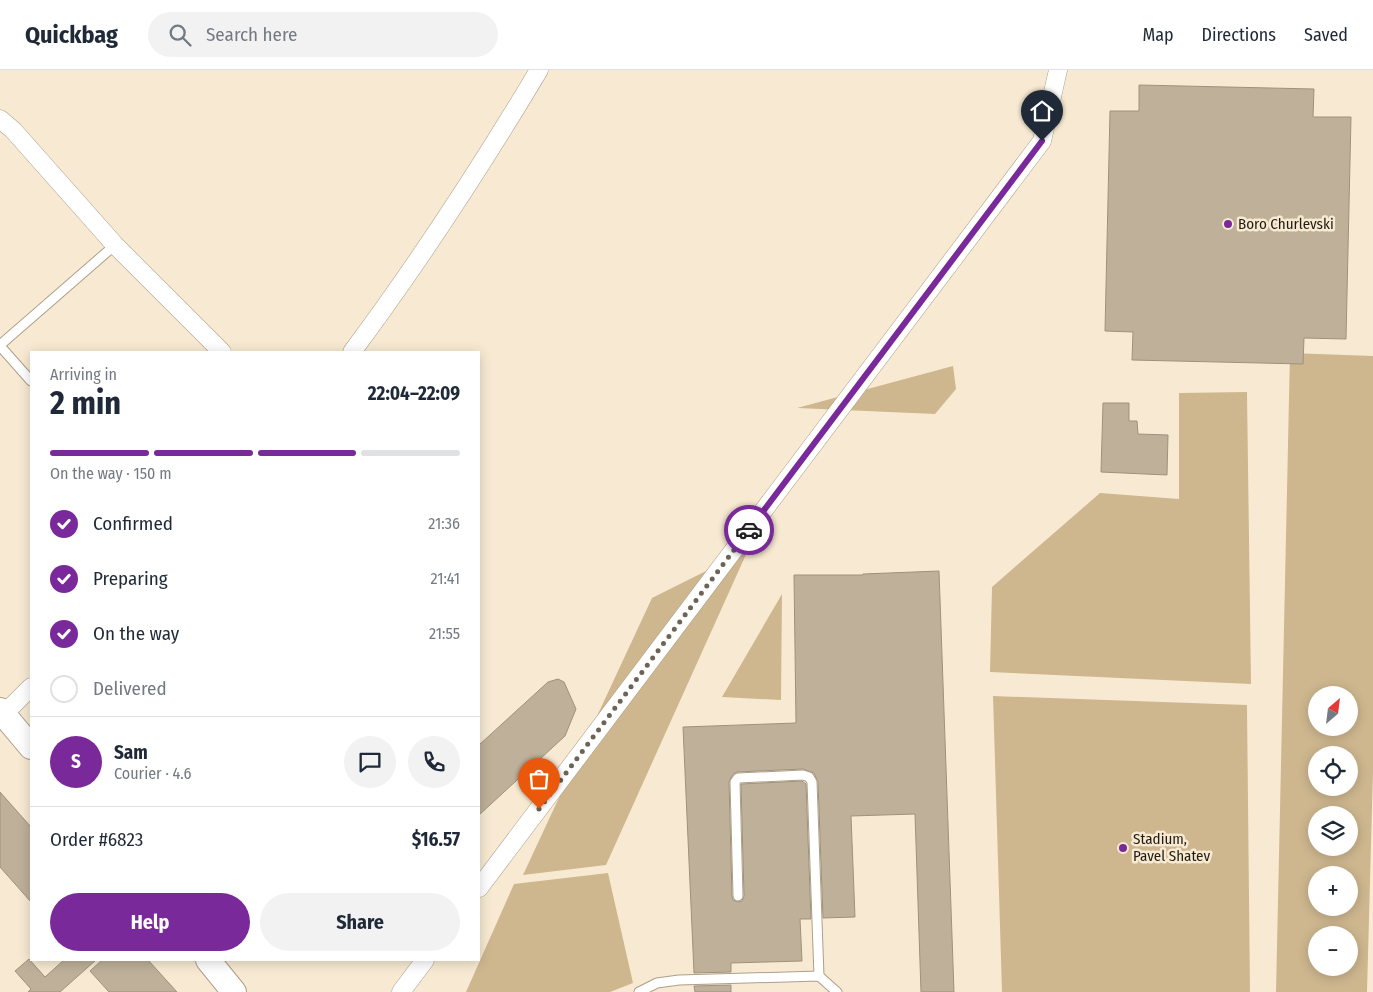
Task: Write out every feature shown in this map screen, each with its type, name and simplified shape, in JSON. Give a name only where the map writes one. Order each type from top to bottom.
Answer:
[{"type":"street","points":[[353,351],[389,302],[491,150],[538,70]]},
{"type":"street","points":[[480,887],[1042,141],[1058,70]]},
{"type":"street","points":[[0,119],[13,130],[115,245],[221,351]]},
{"type":"street","points":[[30,688],[1,714],[30,746]]},
{"type":"street","points":[[209,961],[234,992]]},
{"type":"street","points":[[401,992],[424,961]]},
{"type":"lane","points":[[30,380],[0,346],[115,245]]},
{"type":"lane","points":[[738,896],[735,782],[738,778],[803,775],[809,777],[812,782],[819,976],[836,992]]},
{"type":"lane","points":[[639,992],[679,980],[819,976]]},
{"type":"shaded area","points":[[1290,353],[1373,356],[1373,771],[1367,992],[1276,992]]},
{"type":"shaded area","points":[[953,366],[956,389],[935,414],[797,408]]},
{"type":"shaded area","points":[[1247,392],[1251,684],[990,672],[992,587],[1100,493],[1179,499],[1179,393]]},
{"type":"shaded area","points":[[748,550],[606,865],[523,875],[652,598]]},
{"type":"shaded area","points":[[782,594],[781,700],[722,697]]},
{"type":"shaded area","name":"Stadium, Pavel Shatev","points":[[993,696],[1247,705],[1250,992],[1002,992]]},
{"type":"shaded area","points":[[608,873],[633,983],[610,992],[466,992],[514,884]]},
{"type":"building","name":"Boro Churlevski","points":[[1139,85],[1314,89],[1313,117],[1351,117],[1346,339],[1304,338],[1303,364],[1132,360],[1133,332],[1105,331],[1110,111],[1139,111]]},
{"type":"building","points":[[1103,403],[1129,403],[1129,421],[1137,421],[1138,434],[1168,435],[1167,475],[1101,472]]},
{"type":"building","points":[[939,571],[954,992],[921,992],[915,814],[851,816],[855,917],[823,918],[818,782],[814,773],[803,769],[737,772],[733,774],[729,782],[732,896],[733,900],[738,902],[742,901],[744,896],[741,784],[802,781],[806,784],[811,919],[800,919],[802,961],[731,963],[731,972],[694,973],[683,727],[796,723],[794,575],[863,575]]},
{"type":"building","points":[[558,679],[564,682],[576,709],[565,736],[480,814],[480,744],[548,682]]},
{"type":"building","points":[[0,792],[30,826],[30,901],[0,867]]},
{"type":"building","points":[[29,959],[45,977],[63,961],[95,961],[60,992],[28,992],[31,989],[15,971]]},
{"type":"building","points":[[101,961],[149,961],[177,992],[109,992],[90,971]]},
{"type":"building","points":[[731,985],[731,992],[695,992],[694,986]]},
{"type":"way so far","points":[[539,809],[749,530]]},
{"type":"place","name":"Boro Churlevski","points":[[1228,224]]},
{"type":"place","name":"Stadium, Pavel Shatev","points":[[1123,848]]},
{"type":"route","points":[[749,530],[1042,141]]}]
